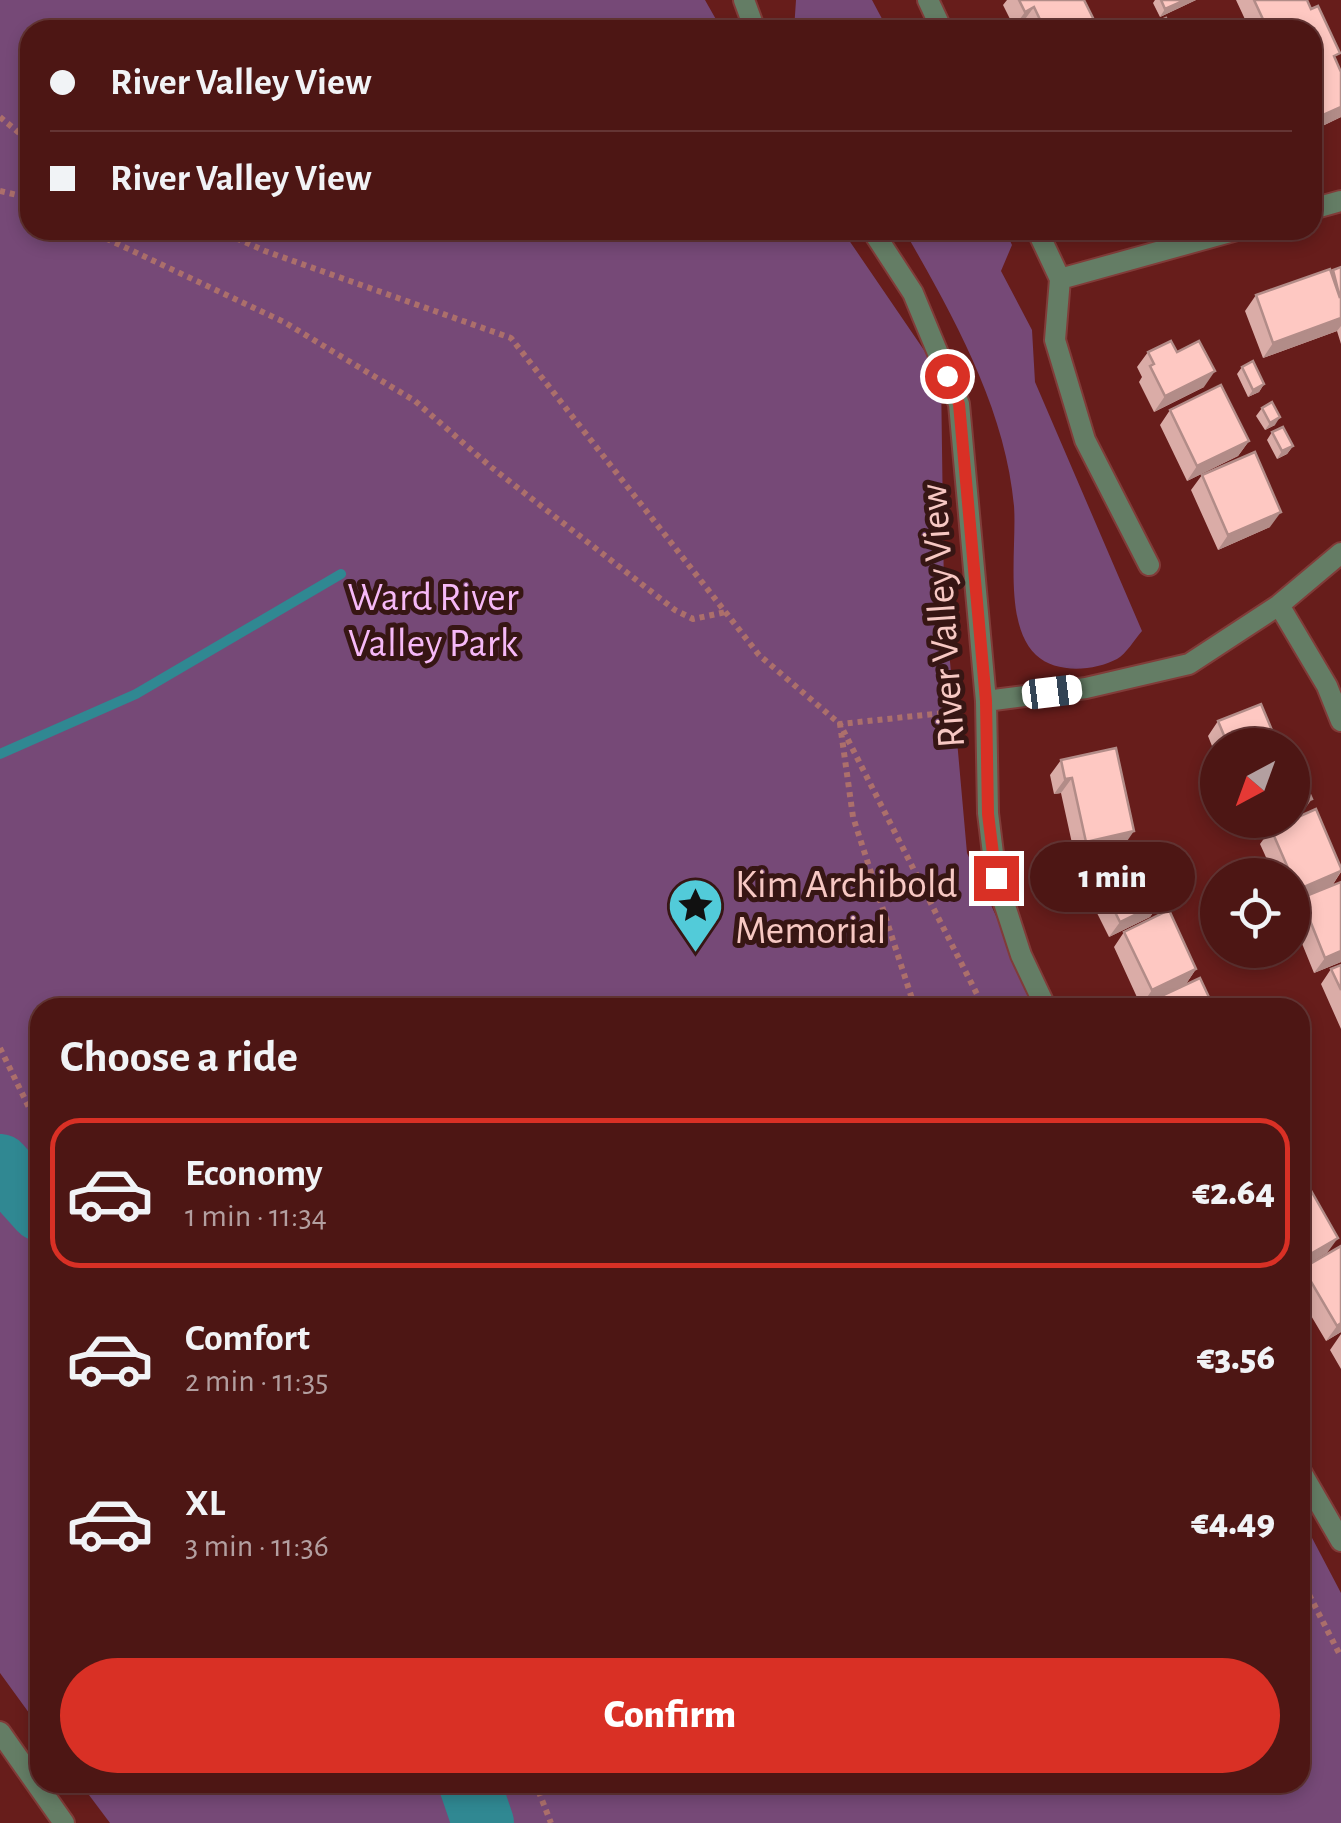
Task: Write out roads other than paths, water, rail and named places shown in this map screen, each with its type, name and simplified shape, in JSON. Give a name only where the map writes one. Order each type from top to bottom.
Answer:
[{"type":"street","name":"River Valley View","points":[[879,240],[913,293],[959,404],[986,701],[988,814],[996,878],[1020,955],[1041,998]]},
{"type":"street","points":[[1042,240],[1060,279],[1055,340],[1085,440],[1149,564]]},
{"type":"street","points":[[1060,279],[1200,240]]},
{"type":"street","points":[[986,701],[1086,688],[1189,664],[1279,605],[1341,553]]},
{"type":"street","points":[[1279,605],[1327,686],[1341,721]]},
{"type":"street","points":[[1310,1487],[1341,1541]]},
{"type":"street","points":[[0,1732],[30,1775]]},
{"type":"street","points":[[43,1793],[64,1823]]},
{"type":"waterway","points":[[0,754],[136,694],[341,574]]},
{"type":"waterway","points":[[0,1165],[30,1199]]},
{"type":"waterway","points":[[473,1793],[483,1823]]},
{"type":"place","name":"Kim Archibold Memorial","points":[[696,955]]},
{"type":"park label","name":"Ward River Valley Park","points":[[433,619]]}]
